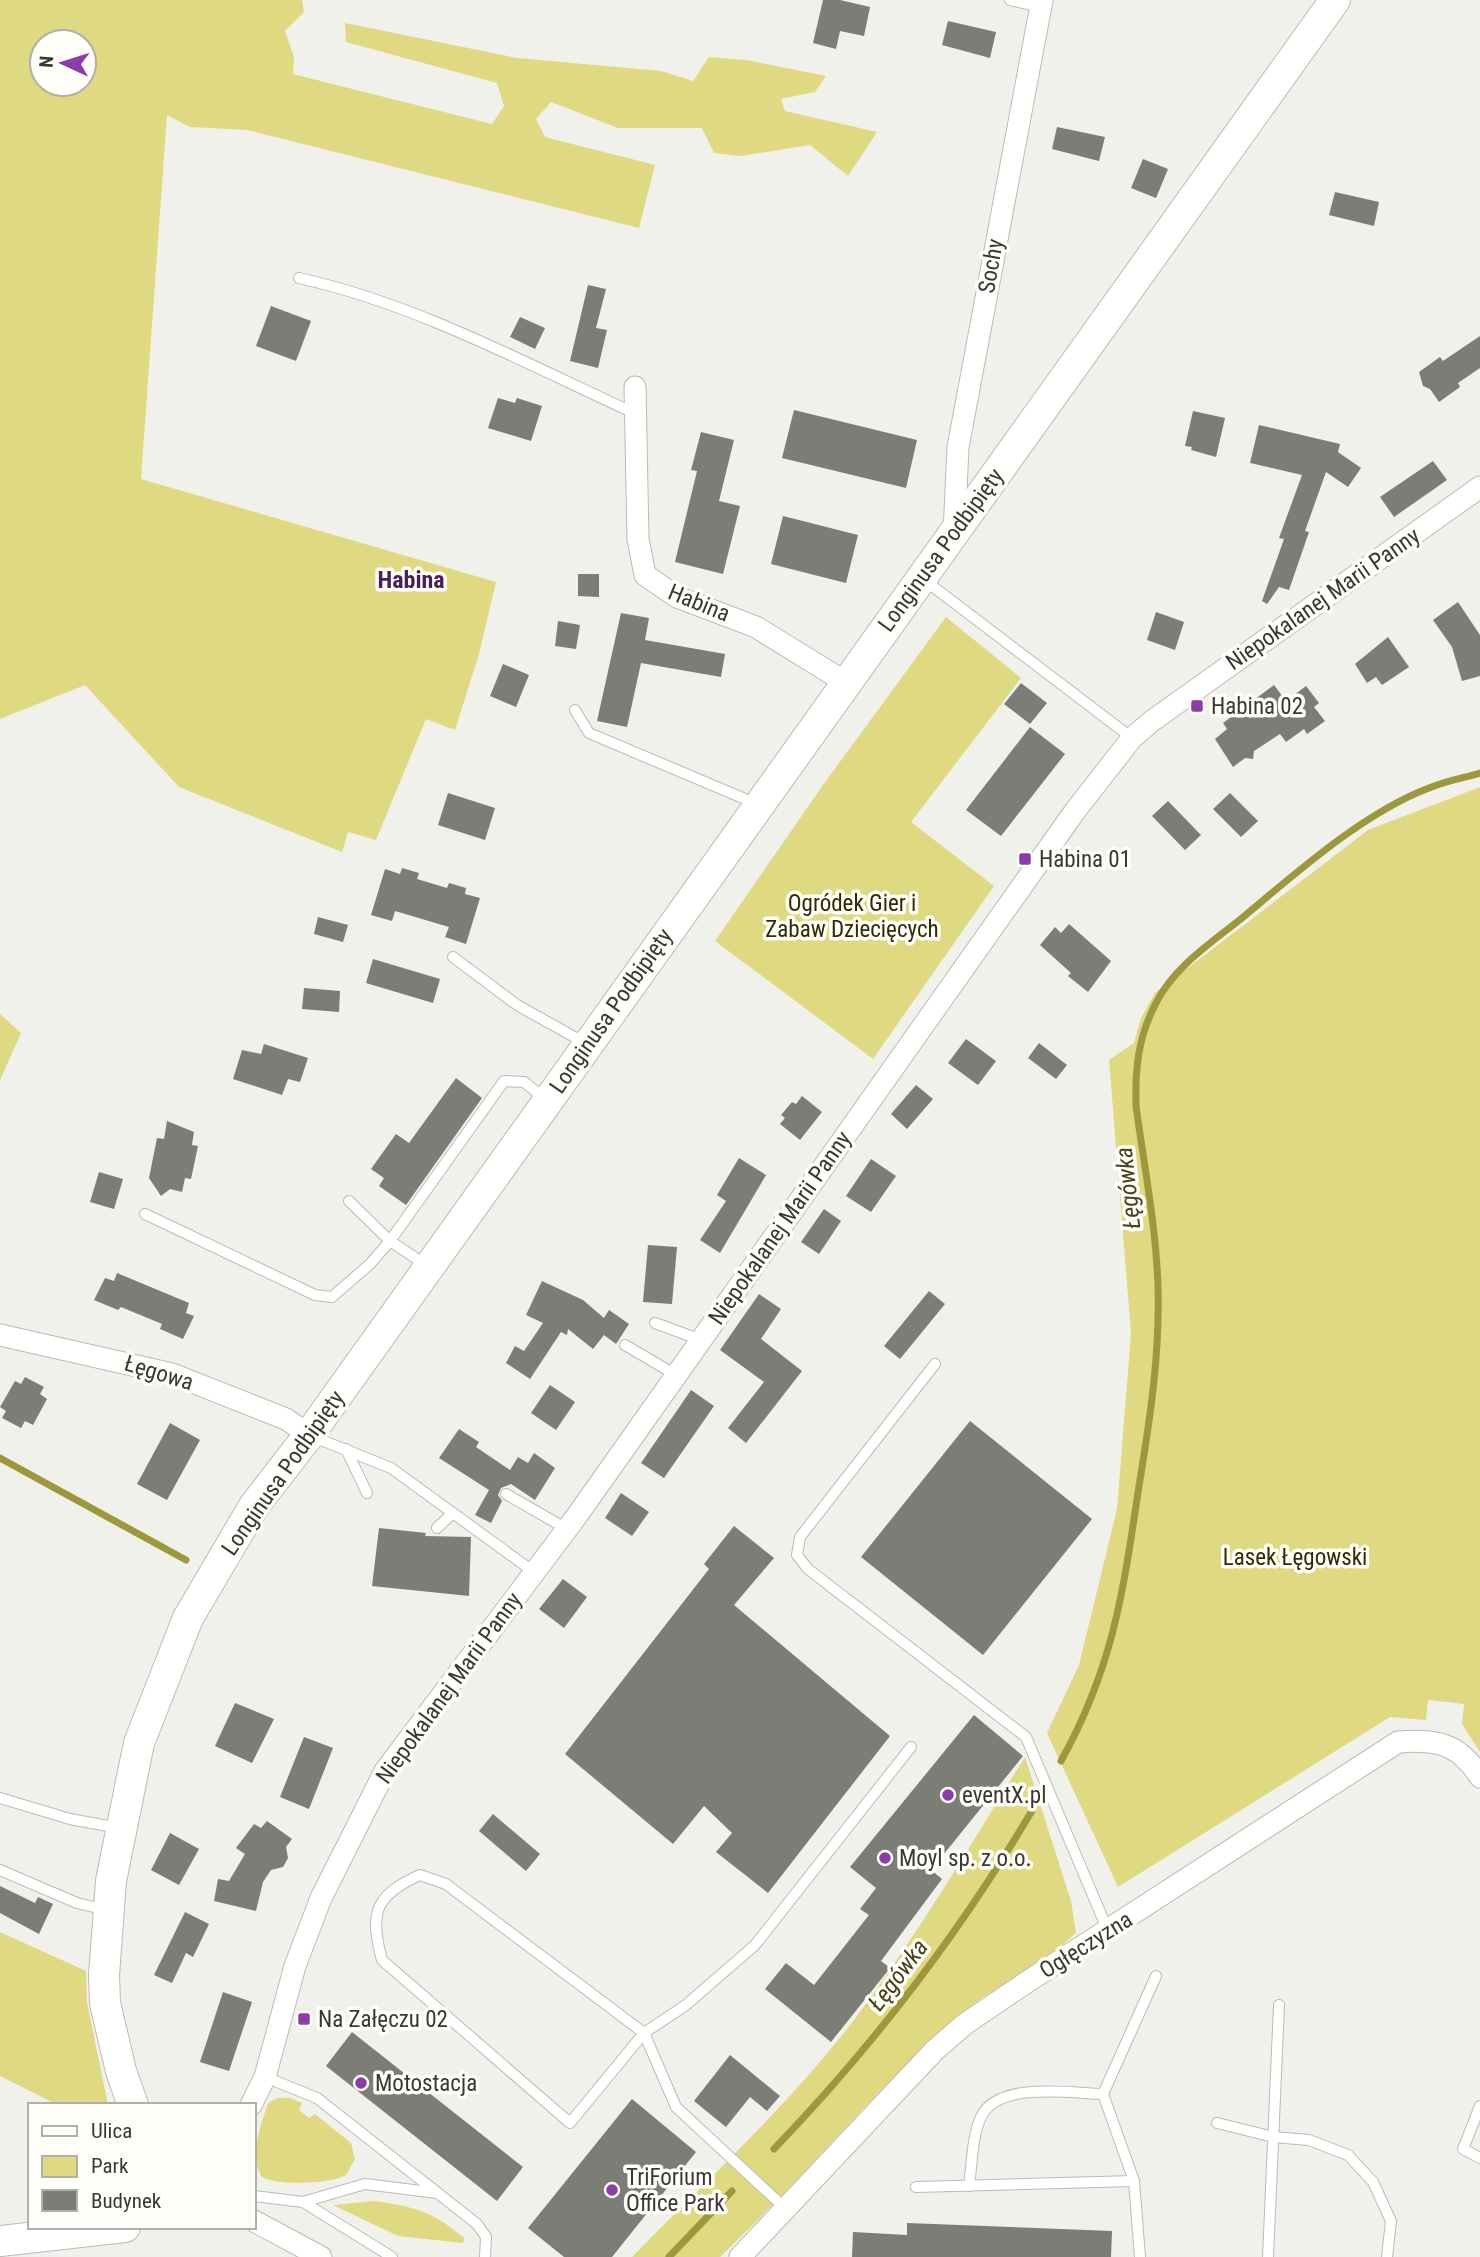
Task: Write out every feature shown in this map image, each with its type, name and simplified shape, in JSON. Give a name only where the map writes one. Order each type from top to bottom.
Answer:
[{"type":"street","name":"Longinusa Podbipięty","points":[[131,2103],[105,2003],[108,1911],[121,1828],[139,1744],[188,1618],[254,1506],[309,1435],[757,804],[923,579],[1335,0]]},
{"type":"street","name":"Sochy","points":[[954,534],[958,447],[1041,3]]},
{"type":"street","name":"Habina","points":[[635,387],[638,539],[645,575],[677,597],[755,627],[845,682]]},
{"type":"street","name":"Niepokalanej Marii Panny","points":[[252,2103],[265,2077],[295,1966],[321,1898],[385,1771],[567,1530],[1075,811],[1132,738],[1480,487]]},
{"type":"street","name":"Łęgowa","points":[[0,1335],[172,1374],[286,1419],[309,1435]]},
{"type":"street","name":"Ogłęczyzna","points":[[740,2257],[935,2050],[965,2024],[1398,1742],[1422,1740],[1447,1746],[1467,1756],[1480,1777]]},
{"type":"street","points":[[256,2222],[321,2257]]},
{"type":"street","points":[[0,2241],[43,2232],[92,2229]]},
{"type":"lane","points":[[1010,0],[1041,3]]},
{"type":"lane","points":[[299,278],[337,286],[433,321],[634,413]]},
{"type":"lane","points":[[923,579],[1132,738]]},
{"type":"lane","points":[[575,710],[589,733],[757,804]]},
{"type":"lane","points":[[453,957],[517,1005],[587,1044]]},
{"type":"lane","points":[[145,1214],[323,1297],[332,1297],[347,1286],[390,1241],[505,1081],[524,1082],[547,1100]]},
{"type":"lane","points":[[349,1201],[390,1241],[429,1266]]},
{"type":"lane","points":[[655,1323],[701,1340]]},
{"type":"lane","points":[[625,1345],[676,1375]]},
{"type":"lane","points":[[935,1364],[800,1536],[797,1555],[808,1569],[1027,1737],[1108,1931]]},
{"type":"lane","points":[[309,1435],[391,1468],[534,1573]]},
{"type":"lane","points":[[346,1449],[367,1493]]},
{"type":"lane","points":[[506,1494],[567,1530]]},
{"type":"lane","points":[[437,1528],[452,1514]]},
{"type":"lane","points":[[786,2209],[676,2107],[644,2033],[446,1885],[420,1875],[394,1887],[376,1910],[374,1932],[382,1959],[570,2123],[644,2033],[686,2005],[755,1945],[911,1747]]},
{"type":"lane","points":[[0,1798],[70,1819],[121,1828]]},
{"type":"lane","points":[[0,1870],[77,1903],[108,1911]]},
{"type":"lane","points":[[1140,2257],[1134,2181],[1102,2094],[1156,1976]]},
{"type":"lane","points":[[1268,2257],[1279,2005]]},
{"type":"lane","points":[[265,2077],[317,2098],[477,2224],[486,2236],[485,2257]]},
{"type":"lane","points":[[969,2186],[980,2119],[995,2101],[1017,2093],[1102,2094]]},
{"type":"lane","points":[[1480,2106],[1463,2150],[1480,2158]]},
{"type":"lane","points":[[1217,2123],[1273,2137],[1309,2140],[1349,2155],[1373,2182],[1391,2221],[1387,2257]]},
{"type":"lane","points":[[916,2187],[1134,2181]]},
{"type":"lane","points":[[256,2196],[303,2202],[365,2184],[437,2193]]},
{"type":"lane","points":[[303,2202],[392,2257]]},
{"type":"green space","points":[[0,0],[302,0],[304,12],[285,31],[294,57],[293,74],[492,124],[504,106],[497,83],[346,42],[345,23],[517,58],[661,71],[693,81],[709,57],[746,60],[826,76],[815,92],[781,99],[785,111],[877,132],[848,176],[810,145],[741,156],[714,153],[702,128],[618,128],[551,102],[536,119],[545,137],[655,165],[639,228],[247,130],[190,127],[167,115],[141,479],[496,582],[479,654],[455,730],[426,719],[376,840],[348,832],[342,852],[179,787],[85,685],[0,719]]},
{"type":"green space","name":"Ogródek Gier i Zabaw Dziecięcych","points":[[946,617],[1021,678],[911,822],[994,886],[873,1059],[715,941],[823,785]]},
{"type":"green space","name":"Lasek Łęgowski","points":[[1480,787],[1480,1752],[1462,1724],[1464,1704],[1428,1700],[1426,1720],[1390,1717],[1118,1887],[1047,1733],[1079,1665],[1117,1509],[1131,1333],[1109,1060],[1134,1043],[1141,1018],[1155,993],[1368,830]]},
{"type":"green space","points":[[0,1014],[21,1033],[0,1080]]},
{"type":"green space","points":[[1025,1757],[1071,1901],[1076,1933],[951,2022],[892,2079],[720,2257],[632,2257],[777,2110],[832,2048],[880,1985],[923,1921]]},
{"type":"green space","points":[[0,1932],[86,1971],[87,2002],[108,2103],[54,2103],[0,2076]]},
{"type":"green space","points":[[278,2098],[290,2098],[302,2103],[299,2110],[309,2118],[315,2114],[351,2143],[355,2159],[346,2175],[304,2183],[279,2182],[262,2177],[256,2159],[257,2140],[268,2103]]},
{"type":"green space","points":[[374,2201],[412,2208],[432,2216],[464,2238],[463,2243],[398,2236],[333,2205]]},
{"type":"building","points":[[823,0],[840,0],[870,7],[864,36],[840,31],[836,49],[813,43]]},
{"type":"building","points":[[948,21],[996,32],[990,58],[942,45]]},
{"type":"building","points":[[1057,127],[1105,137],[1099,161],[1052,149]]},
{"type":"building","points":[[1143,159],[1168,169],[1156,198],[1131,188]]},
{"type":"building","points":[[1335,192],[1379,202],[1374,226],[1329,215]]},
{"type":"building","points":[[588,285],[606,289],[596,328],[607,330],[598,368],[570,361]]},
{"type":"building","points":[[271,306],[311,321],[296,361],[256,346]]},
{"type":"building","points":[[520,317],[545,328],[535,349],[510,337]]},
{"type":"building","points":[[1480,336],[1480,368],[1458,383],[1460,387],[1439,402],[1430,389],[1423,386],[1419,372],[1440,357],[1443,361]]},
{"type":"building","points":[[498,398],[515,403],[517,398],[542,406],[531,441],[488,428]]},
{"type":"building","points":[[794,410],[917,440],[906,488],[782,458]]},
{"type":"building","points":[[1193,411],[1225,418],[1216,457],[1185,446]]},
{"type":"building","points":[[1259,425],[1340,444],[1338,452],[1361,468],[1348,487],[1326,472],[1305,531],[1309,532],[1289,590],[1279,587],[1267,604],[1262,601],[1284,539],[1279,538],[1302,475],[1250,463]]},
{"type":"building","points":[[701,432],[734,440],[719,501],[740,506],[723,574],[675,562],[697,471],[691,470]]},
{"type":"building","points":[[1433,461],[1447,480],[1394,517],[1380,497]]},
{"type":"building","points":[[783,516],[858,535],[846,583],[771,564]]},
{"type":"building","points":[[578,574],[599,574],[599,597],[578,596]]},
{"type":"building","points":[[1458,602],[1480,635],[1480,676],[1462,681],[1452,647],[1433,620]]},
{"type":"building","points":[[1156,612],[1184,622],[1175,650],[1147,640]]},
{"type":"building","points":[[621,613],[649,618],[645,640],[725,654],[721,677],[641,663],[627,727],[597,721]]},
{"type":"building","points":[[558,621],[580,625],[576,649],[555,646]]},
{"type":"building","points":[[1388,637],[1409,667],[1382,685],[1376,677],[1367,683],[1355,664]]},
{"type":"building","points":[[503,664],[529,675],[516,707],[490,696]]},
{"type":"building","points":[[1021,683],[1047,703],[1030,724],[1004,704]]},
{"type":"building","points":[[1274,685],[1286,701],[1306,686],[1319,703],[1314,707],[1325,721],[1307,734],[1304,729],[1286,742],[1280,734],[1254,751],[1253,759],[1245,758],[1233,767],[1215,739],[1227,729],[1223,723]]},
{"type":"building","points":[[1030,727],[1065,754],[1001,836],[966,810]]},
{"type":"building","points":[[448,793],[495,808],[485,840],[438,825]]},
{"type":"building","points":[[1230,793],[1258,821],[1241,837],[1213,809]]},
{"type":"building","points":[[1168,801],[1201,835],[1185,850],[1152,816]]},
{"type":"building","points":[[402,868],[419,873],[417,879],[447,888],[449,883],[466,888],[465,894],[480,898],[466,944],[445,937],[449,927],[395,911],[392,921],[371,915],[385,869],[400,874]]},
{"type":"building","points":[[318,917],[348,925],[343,942],[314,934]]},
{"type":"building","points":[[1069,924],[1111,961],[1088,992],[1068,976],[1071,973],[1040,945],[1055,927],[1061,933]]},
{"type":"building","points":[[373,959],[440,979],[433,1003],[366,983]]},
{"type":"building","points":[[304,988],[340,991],[339,1012],[302,1009]]},
{"type":"building","points":[[966,1039],[996,1061],[978,1085],[948,1063]]},
{"type":"building","points":[[1039,1043],[1067,1065],[1056,1079],[1028,1058]]},
{"type":"building","points":[[264,1044],[308,1058],[300,1082],[288,1079],[282,1095],[233,1079],[242,1050],[261,1054]]},
{"type":"building","points":[[456,1078],[482,1098],[406,1205],[379,1186],[384,1178],[371,1169],[396,1134],[409,1143]]},
{"type":"building","points":[[916,1085],[933,1099],[907,1129],[891,1114]]},
{"type":"building","points":[[802,1096],[822,1112],[800,1140],[780,1124],[785,1118],[781,1115],[792,1102],[796,1104]]},
{"type":"building","points":[[167,1121],[194,1132],[192,1145],[198,1146],[191,1179],[185,1178],[182,1192],[170,1189],[161,1196],[149,1178],[157,1138],[164,1139]]},
{"type":"building","points":[[739,1158],[766,1175],[720,1253],[700,1240],[726,1201],[717,1195]]},
{"type":"building","points":[[871,1159],[896,1176],[871,1212],[846,1196]]},
{"type":"building","points":[[99,1172],[123,1179],[114,1209],[90,1202]]},
{"type":"building","points":[[824,1209],[841,1221],[819,1254],[801,1242]]},
{"type":"building","points":[[648,1245],[677,1247],[672,1304],[643,1302]]},
{"type":"building","points":[[117,1273],[189,1303],[186,1313],[194,1316],[183,1339],[160,1329],[162,1324],[121,1307],[118,1310],[94,1300],[105,1278],[114,1281]]},
{"type":"building","points":[[542,1281],[583,1300],[604,1318],[609,1310],[629,1324],[616,1344],[604,1335],[593,1349],[568,1329],[567,1335],[561,1332],[530,1379],[506,1363],[515,1346],[524,1351],[543,1323],[526,1315]]},
{"type":"building","points":[[929,1291],[945,1304],[900,1359],[884,1346]]},
{"type":"building","points":[[759,1294],[781,1309],[761,1339],[802,1371],[746,1443],[728,1428],[764,1382],[720,1350]]},
{"type":"building","points":[[25,1377],[44,1387],[40,1394],[47,1399],[33,1425],[25,1421],[21,1428],[2,1418],[6,1411],[0,1407],[15,1381],[21,1384]]},
{"type":"building","points":[[550,1385],[575,1402],[556,1430],[531,1413]]},
{"type":"building","points":[[691,1390],[714,1406],[664,1478],[641,1463]]},
{"type":"building","points":[[970,1421],[1092,1519],[983,1655],[861,1557]]},
{"type":"building","points":[[170,1423],[200,1440],[167,1500],[137,1484]]},
{"type":"building","points":[[459,1429],[479,1442],[476,1447],[510,1470],[518,1457],[528,1463],[534,1453],[555,1468],[535,1500],[511,1484],[501,1488],[498,1495],[502,1501],[491,1523],[475,1515],[489,1490],[439,1458]]},
{"type":"building","points":[[621,1493],[649,1512],[632,1536],[605,1518]]},
{"type":"building","points":[[734,1526],[774,1558],[734,1605],[890,1736],[768,1893],[716,1852],[732,1833],[704,1806],[673,1844],[565,1754],[709,1569],[704,1564]]},
{"type":"building","points":[[379,1528],[426,1533],[425,1536],[471,1537],[469,1596],[372,1586]]},
{"type":"building","points":[[563,1579],[587,1597],[564,1628],[539,1609]]},
{"type":"building","points":[[235,1703],[274,1719],[252,1763],[215,1746]]},
{"type":"building","points":[[974,1715],[1023,1756],[931,1870],[942,1879],[881,1961],[890,1968],[831,2042],[765,1989],[786,1963],[814,1985],[869,1915],[860,1909],[876,1888],[850,1867]]},
{"type":"building","points":[[304,1737],[333,1748],[309,1809],[280,1797]]},
{"type":"building","points":[[493,1814],[540,1854],[526,1871],[479,1831]]},
{"type":"building","points":[[267,1821],[292,1839],[286,1847],[288,1858],[283,1867],[271,1870],[263,1882],[256,1911],[214,1901],[218,1879],[229,1881],[245,1854],[236,1848],[254,1824],[261,1828]]},
{"type":"building","points":[[170,1833],[199,1849],[179,1885],[151,1870]]},
{"type":"building","points":[[0,1886],[35,1903],[38,1897],[53,1904],[39,1934],[0,1913]]},
{"type":"building","points":[[185,1912],[209,1924],[193,1957],[186,1953],[172,1983],[154,1975]]},
{"type":"building","points":[[223,1992],[252,2002],[229,2071],[200,2062]]},
{"type":"building","points":[[352,2032],[523,2167],[497,2201],[326,2066]]},
{"type":"building","points":[[730,2055],[780,2096],[767,2111],[750,2097],[726,2127],[694,2101]]},
{"type":"building","name":"TriForium Office Park","points":[[632,2099],[696,2152],[612,2257],[564,2257],[528,2228]]},
{"type":"building","points":[[907,2223],[1112,2231],[1111,2257],[852,2257],[853,2232],[907,2235]]},
{"type":"waterway","name":"Łęgówka","points":[[1061,1761],[1093,1692],[1114,1627],[1128,1560],[1153,1386],[1158,1311],[1157,1263],[1136,1106],[1139,1053],[1150,1016],[1164,990],[1183,967],[1307,864],[1355,828],[1404,799],[1441,783],[1480,773]]},
{"type":"waterway","points":[[0,1458],[186,1560]]},
{"type":"waterway","name":"Łęgówka","points":[[774,2149],[846,2070],[913,1987],[976,1900],[1033,1809]]},
{"type":"waterway","name":"Łęgówka","points":[[669,2257],[732,2191]]},
{"type":"place","name":"Habina 02","points":[[1197,706]]},
{"type":"place","name":"Habina 01","points":[[1025,859]]},
{"type":"place","name":"eventX.pl","points":[[948,1795]]},
{"type":"place","name":"Moyl sp. z o.o.","points":[[885,1858]]},
{"type":"place","name":"Na Załęczu 02","points":[[304,2019]]},
{"type":"place","name":"Motostacja","points":[[361,2083]]},
{"type":"place","name":"TriForium Office Park","points":[[612,2190]]},
{"type":"district","name":"Habina","points":[[411,580]]}]
